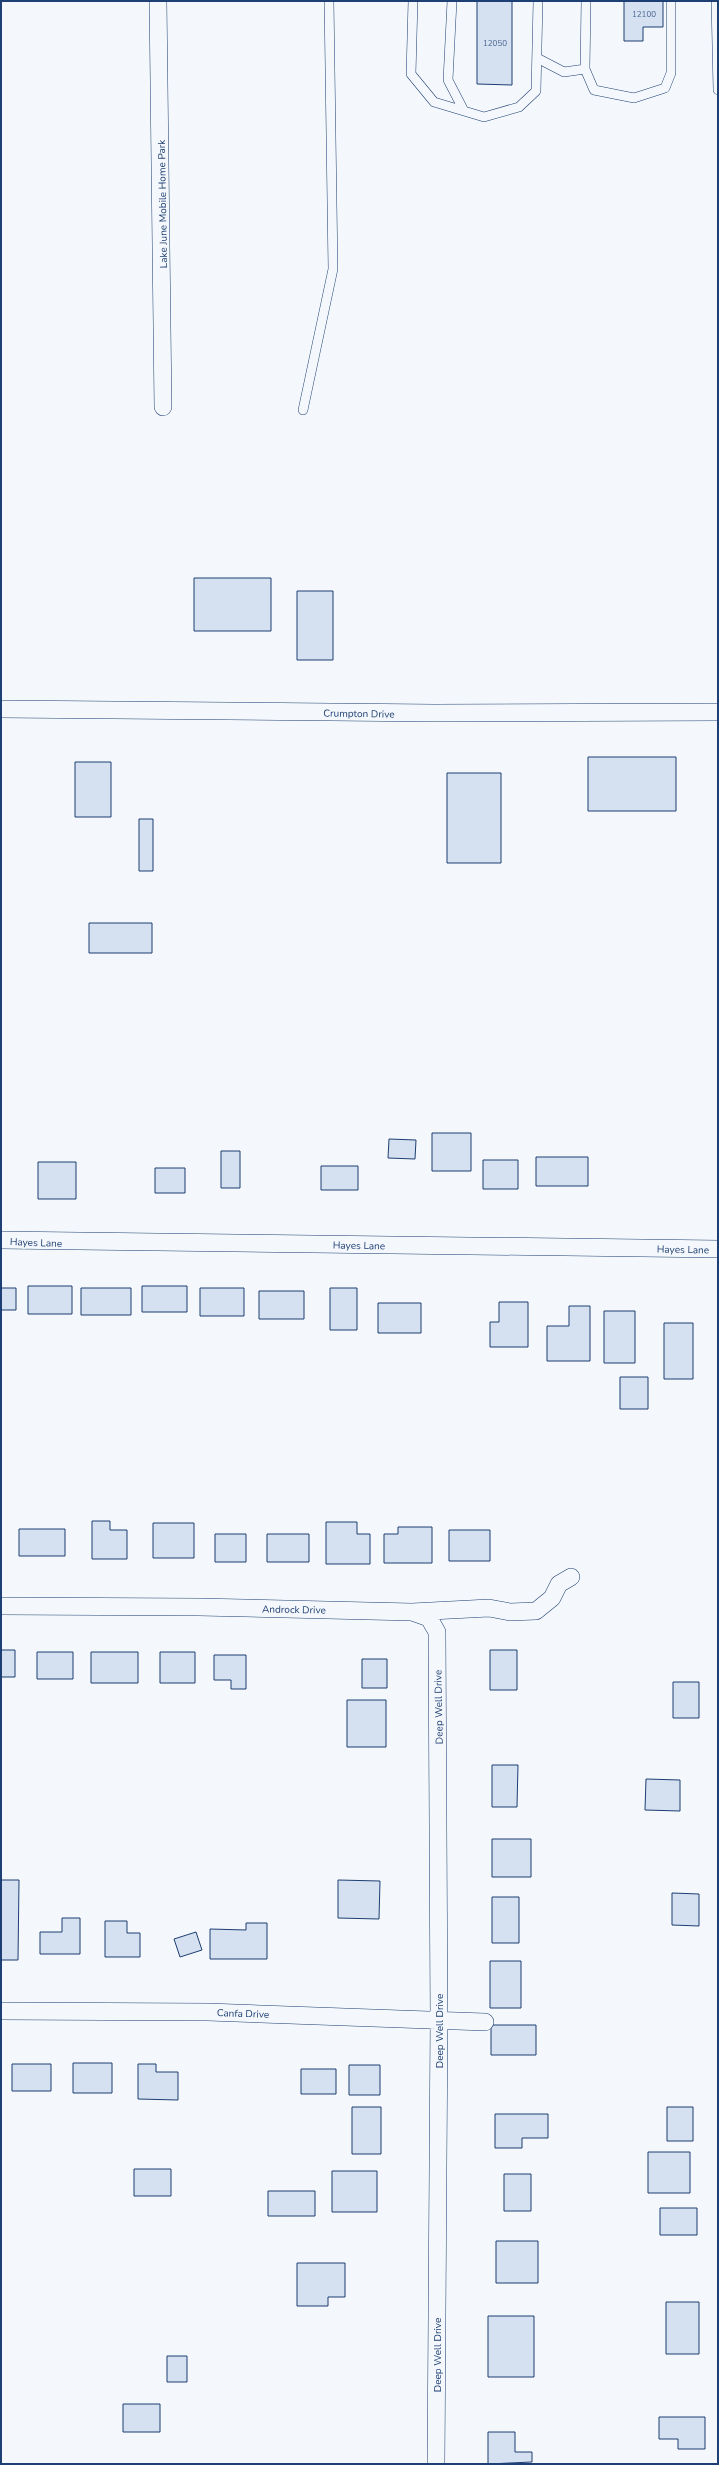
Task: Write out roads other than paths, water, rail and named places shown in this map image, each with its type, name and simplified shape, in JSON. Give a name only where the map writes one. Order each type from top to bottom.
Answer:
[{"type":"street","name":"Lake June Mobile Home Park","points":[[158,1],[164,407]]},
{"type":"street","name":"Crumpton Drive","points":[[1,709],[434,714],[718,712]]},
{"type":"street","name":"Hayes Lane","points":[[1,1240],[718,1249]]},
{"type":"street","name":"Androck Drive","points":[[1,1606],[207,1607],[412,1612],[489,1608],[510,1612],[536,1611],[552,1598],[559,1584],[571,1577]]},
{"type":"street","name":"Deep Well Drive","points":[[412,1612],[429,1618],[437,1632],[439,2019],[436,2464]]},
{"type":"street","name":"Canfa Drive","points":[[1,2011],[208,2012],[439,2019],[485,2022]]},
{"type":"lane","points":[[303,410],[333,269],[329,1]]},
{"type":"lane","points":[[413,1],[411,74],[434,102],[484,117],[518,107],[536,91],[538,1]]},
{"type":"lane","points":[[452,1],[448,80],[464,111]]},
{"type":"lane","points":[[586,1],[585,69],[594,90],[634,98],[665,88],[671,73],[671,1]]},
{"type":"lane","points":[[716,1],[718,90]]},
{"type":"lane","points":[[537,58],[564,72],[585,69]]}]
